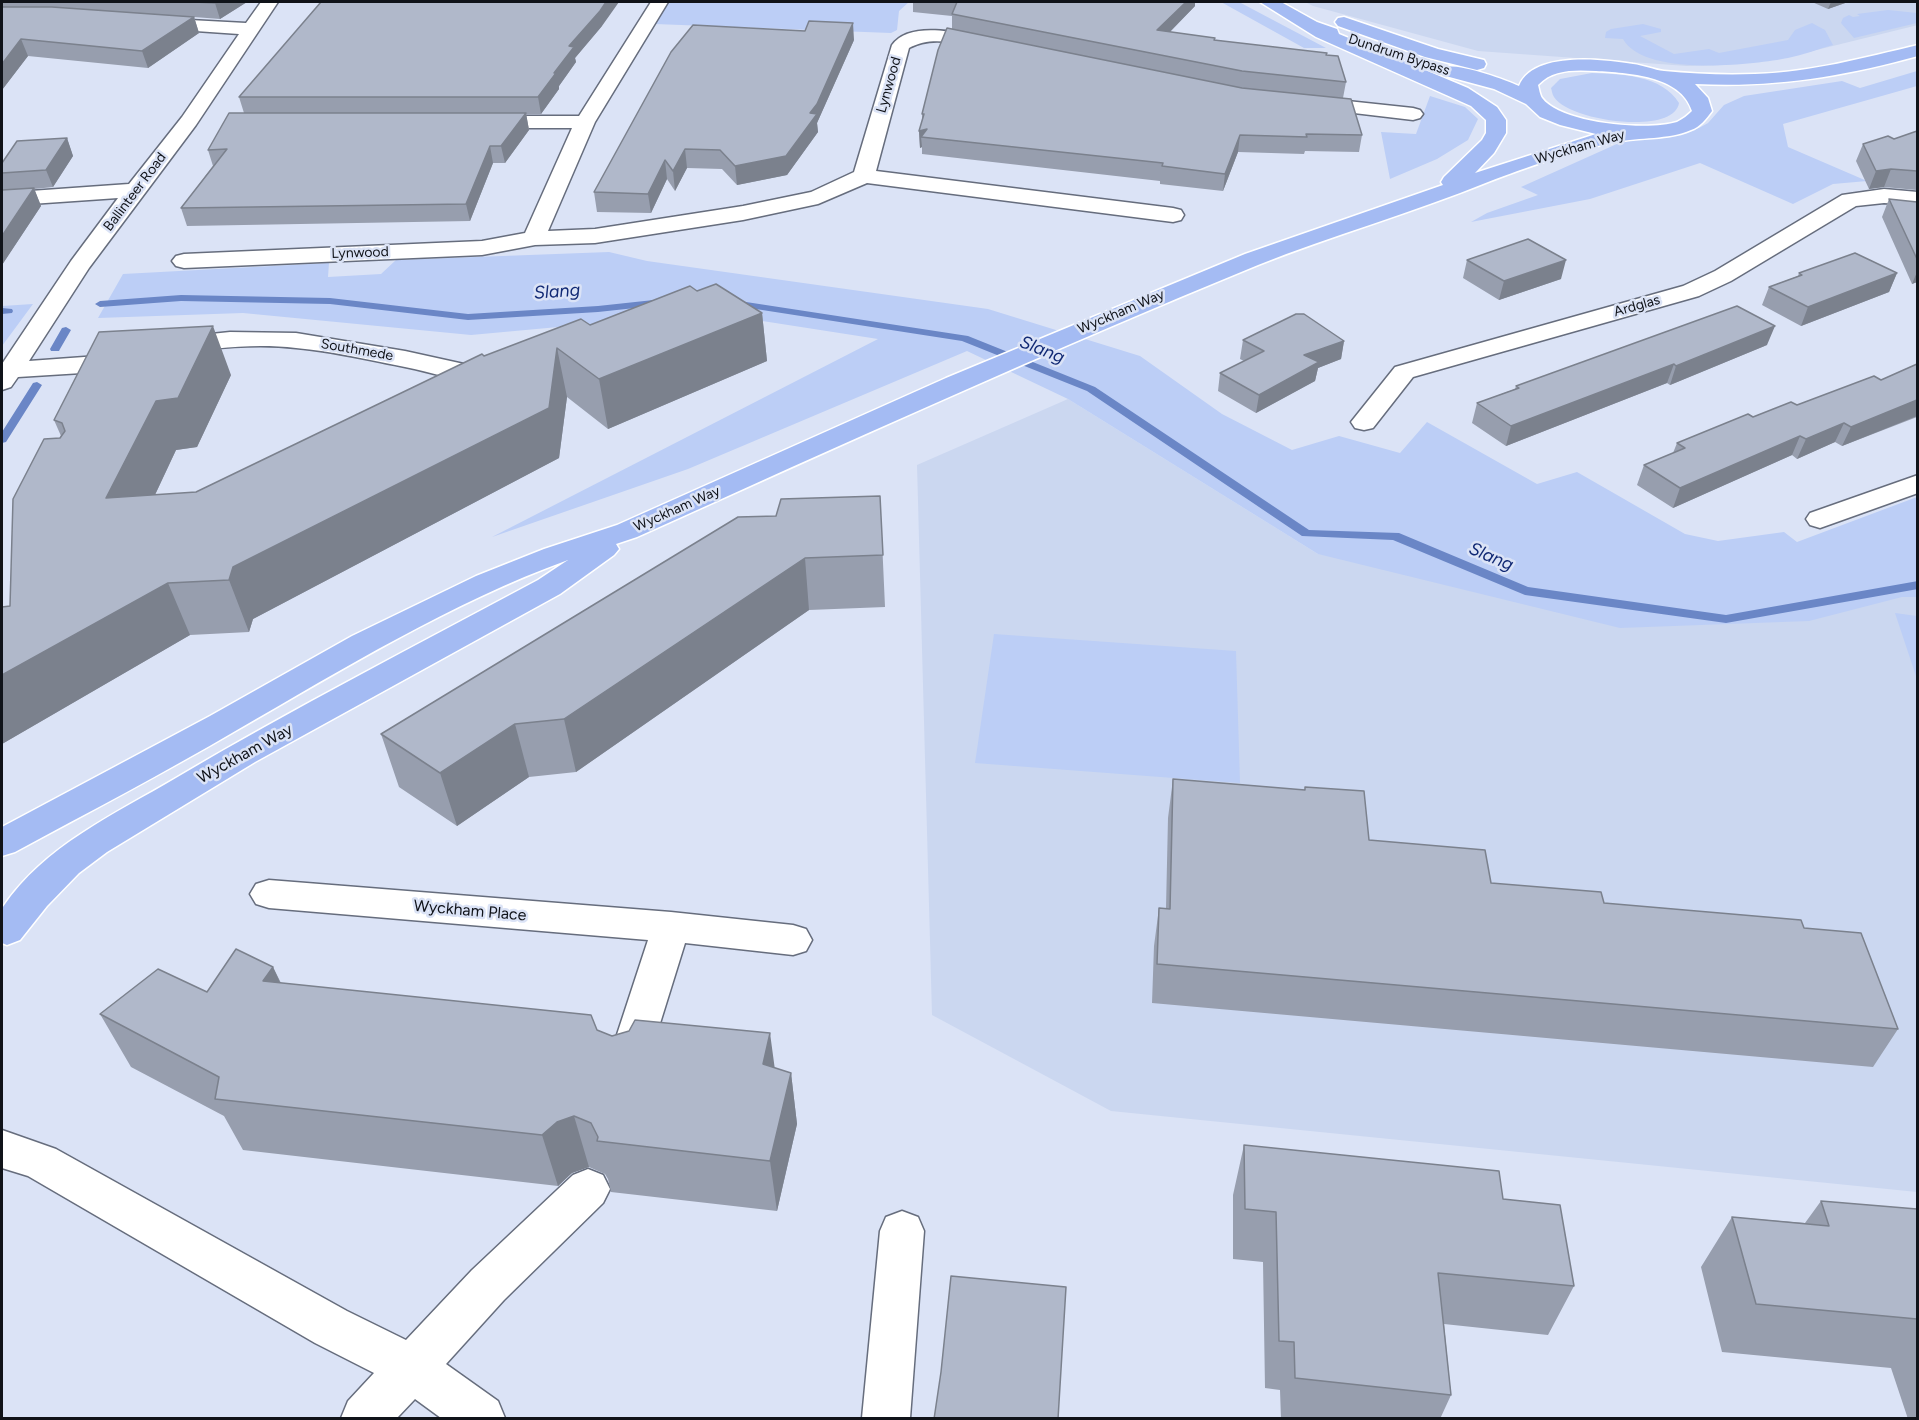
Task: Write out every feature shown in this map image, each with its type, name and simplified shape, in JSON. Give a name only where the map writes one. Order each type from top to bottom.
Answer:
[{"type":"main road","name":"Dundrum Bypass","points":[[1269,2],[1311,26],[1382,50],[1501,85],[1532,100],[1543,127],[1578,124],[1633,132]]},
{"type":"main road","name":"Dundrum Bypass","points":[[1285,2],[1432,52],[1485,65],[1546,70],[1565,66],[1599,64],[1626,67],[1660,75]]},
{"type":"main road","points":[[1311,26],[1472,98],[1487,108],[1496,118],[1498,128],[1484,152],[1440,194]]},
{"type":"main road","points":[[1660,75],[1698,79],[1786,78],[1843,69],[1917,50]]},
{"type":"main road","points":[[1532,100],[1528,92],[1528,85],[1531,79],[1546,70]]},
{"type":"main road","points":[[1633,132],[1680,127],[1695,120],[1702,111],[1698,97],[1688,88],[1660,75]]},
{"type":"main road","points":[[1702,105],[1786,78]]},
{"type":"main road","name":"Wyckham Way","points":[[1493,173],[1543,127]]},
{"type":"main road","name":"Wyckham Way","points":[[2,843],[151,763],[363,643],[487,582],[554,555],[627,531],[955,383],[1123,311],[1253,259],[1440,194],[1493,173],[1603,138],[1633,132]]},
{"type":"main road","name":"Wyckham Way","points":[[3,936],[34,896],[66,863],[94,843],[253,748],[549,587],[597,555],[627,531]]},
{"type":"street","name":"Ballinteer Road","points":[[5,376],[50,308],[135,190],[189,121],[269,2]]},
{"type":"street","points":[[535,238],[539,224],[585,122],[658,2]]},
{"type":"street","points":[[136,21],[249,29]]},
{"type":"street","name":"Lynwood","points":[[184,261],[482,248],[535,238],[595,237],[743,213],[818,197],[864,176],[901,45],[919,37],[938,36],[1013,50]]},
{"type":"street","points":[[1295,102],[1413,114]]},
{"type":"street","points":[[189,121],[214,121]]},
{"type":"street","points":[[461,122],[585,122]]},
{"type":"street","points":[[864,176],[1173,215]]},
{"type":"street","points":[[2,199],[135,190]]},
{"type":"street","name":"Ardglas","points":[[1364,422],[1404,372],[1691,291],[1723,276],[1850,200],[1884,196],[1917,199]]},
{"type":"street","name":"Southmede","points":[[154,348],[230,339],[296,340],[405,358],[473,374],[497,374],[519,368]]},
{"type":"street","points":[[5,376],[98,364],[123,355]]},
{"type":"street","points":[[83,393],[98,364]]},
{"type":"street","points":[[1820,519],[1917,483]]},
{"type":"street","name":"Wyckham Place","points":[[268,894],[671,927],[793,940]]},
{"type":"street","points":[[626,1069],[671,927]]},
{"type":"street","points":[[2,1149],[41,1162],[330,1327],[411,1367],[481,1419]]},
{"type":"street","points":[[365,1419],[488,1285],[588,1189]]},
{"type":"street","points":[[886,1419],[902,1230]]},
{"type":"shaded area","points":[[665,2],[909,2],[899,11],[897,30],[891,33],[655,24]]},
{"type":"shaded area","points":[[1221,2],[1239,2],[1326,48],[1304,48]]},
{"type":"shaded area","points":[[1305,2],[1917,2],[1918,25],[1780,59],[1725,65],[1687,66],[1478,51]]},
{"type":"shaded area","points":[[1888,10],[1917,13],[1917,23],[1854,38],[1841,23],[1843,18],[1849,15],[1853,17],[1860,16],[1857,14]]},
{"type":"shaded area","points":[[1812,23],[1825,30],[1833,45],[1788,58],[1725,65],[1675,64],[1652,59],[1635,51],[1623,39],[1605,38],[1606,32],[1611,29],[1643,24],[1661,29],[1661,32],[1640,36],[1674,54],[1709,49],[1719,53],[1788,40],[1795,30]]},
{"type":"shaded area","points":[[1917,71],[1917,86],[1783,124],[1788,147],[1867,181],[1833,184],[1793,204],[1700,163],[1590,199],[1471,222],[1487,213],[1538,195],[1521,187],[1619,143],[1699,128],[1708,123],[1724,105],[1744,96],[1842,81],[1860,88]]},
{"type":"shaded area","points":[[1592,73],[1615,74],[1652,81],[1672,94],[1679,103],[1673,113],[1659,119],[1641,122],[1620,121],[1579,113],[1563,106],[1554,97],[1551,88],[1560,79]]},
{"type":"shaded area","points":[[1430,96],[1465,107],[1478,119],[1468,140],[1437,159],[1390,179],[1381,132],[1416,134]]},
{"type":"shaded area","points":[[609,252],[647,261],[988,309],[1140,356],[1222,414],[1292,450],[1339,436],[1400,453],[1427,422],[1537,484],[1577,472],[1685,534],[1718,541],[1784,532],[1797,542],[1917,497],[1917,597],[1902,597],[1809,621],[1620,628],[1318,554],[1068,399],[967,351],[688,469],[492,537],[878,339],[711,313],[471,335],[243,313],[98,318],[123,274],[329,263],[328,277],[381,274],[396,260]]},
{"type":"shaded area","points":[[33,304],[2,346],[2,306]]},
{"type":"shaded area","points":[[1068,399],[1318,554],[1917,597],[1917,1192],[1111,1111],[932,1015],[917,465]]},
{"type":"shaded area","points":[[1895,613],[1917,616],[1917,679]]},
{"type":"shaded area","points":[[994,634],[1236,651],[1240,783],[975,763]]},
{"type":"building","points":[[321,2],[606,2],[569,46],[574,47],[538,97],[239,97]]},
{"type":"building","points":[[957,2],[1186,2],[1157,30],[1338,56],[1346,82],[1242,71],[952,14]]},
{"type":"building","points":[[2,7],[52,7],[194,17],[142,51],[21,39],[2,64]]},
{"type":"building","points":[[809,21],[853,23],[817,104],[810,113],[817,114],[786,156],[735,166],[720,150],[685,149],[673,171],[665,160],[648,194],[594,192],[671,52],[693,25],[805,31]]},
{"type":"building","points":[[947,28],[1242,88],[1351,99],[1362,135],[1306,134],[1307,137],[1240,135],[1225,174],[1162,166],[1163,163],[921,137],[927,129],[919,131],[924,114],[922,114],[938,50]]},
{"type":"building","points":[[229,113],[526,113],[501,146],[490,146],[466,204],[181,208],[227,149],[208,150]]},
{"type":"building","points":[[1917,131],[1917,171],[1891,169],[1876,171],[1863,144],[1888,136],[1894,139]]},
{"type":"building","points":[[67,138],[46,170],[2,173],[2,163],[17,141]]},
{"type":"building","points":[[34,188],[2,236],[2,190]]},
{"type":"building","points":[[1889,199],[1917,202],[1917,259]]},
{"type":"building","points":[[1528,239],[1566,260],[1504,281],[1467,260]]},
{"type":"building","points":[[1855,253],[1897,273],[1808,307],[1769,287],[1802,275],[1799,273]]},
{"type":"building","points":[[716,284],[762,313],[599,379],[557,348],[549,408],[233,567],[229,580],[168,583],[2,675],[2,607],[10,606],[13,499],[44,439],[60,438],[65,431],[62,423],[54,420],[99,332],[213,326],[178,398],[156,401],[106,498],[196,492],[482,354],[484,356],[581,319],[590,325],[690,286],[697,291]]},
{"type":"building","points":[[1737,306],[1775,326],[1676,366],[1674,364],[1511,426],[1477,403],[1519,388],[1516,386]]},
{"type":"building","points":[[1296,314],[1304,314],[1344,341],[1304,355],[1319,362],[1259,395],[1220,373],[1264,351],[1243,340]]},
{"type":"building","points":[[1917,364],[1917,400],[1851,427],[1844,423],[1806,439],[1800,436],[1680,488],[1644,465],[1685,448],[1677,443],[1748,414],[1753,417],[1791,402],[1797,405],[1874,376],[1881,380]]},
{"type":"building","points":[[880,496],[883,555],[805,558],[564,719],[515,724],[440,773],[381,734],[738,517],[776,516],[781,499]]},
{"type":"building","points":[[1173,779],[1305,790],[1305,787],[1364,791],[1369,840],[1485,850],[1491,883],[1601,892],[1604,903],[1801,920],[1804,928],[1861,933],[1898,1029],[1157,964],[1159,908],[1170,909]]},
{"type":"building","points":[[236,949],[273,967],[263,981],[591,1015],[597,1030],[612,1036],[629,1031],[635,1020],[770,1033],[763,1064],[791,1073],[770,1161],[597,1141],[598,1137],[591,1123],[574,1116],[557,1122],[542,1135],[215,1099],[219,1077],[100,1014],[158,969],[207,992]]},
{"type":"building","points":[[1244,1145],[1499,1171],[1503,1199],[1560,1205],[1574,1286],[1438,1273],[1451,1395],[1295,1378],[1294,1342],[1279,1341],[1276,1212],[1245,1209]]},
{"type":"building","points":[[1821,1201],[1917,1209],[1917,1319],[1756,1304],[1732,1217],[1829,1226]]},
{"type":"building","points":[[951,1276],[1066,1287],[1058,1419],[934,1419]]},
{"type":"waterway","name":"Slang","points":[[100,304],[181,298],[330,301],[468,317],[598,309],[663,302]]},
{"type":"waterway","name":"Slang","points":[[733,303],[964,338],[1091,389],[1306,533],[1395,536],[1525,591],[1726,619],[1918,585]]},
{"type":"waterway","points":[[2,311],[8,311]]},
{"type":"waterway","name":"Slang","points":[[55,349],[66,330]]},
{"type":"waterway","name":"Slang","points":[[2,440],[37,385]]}]
